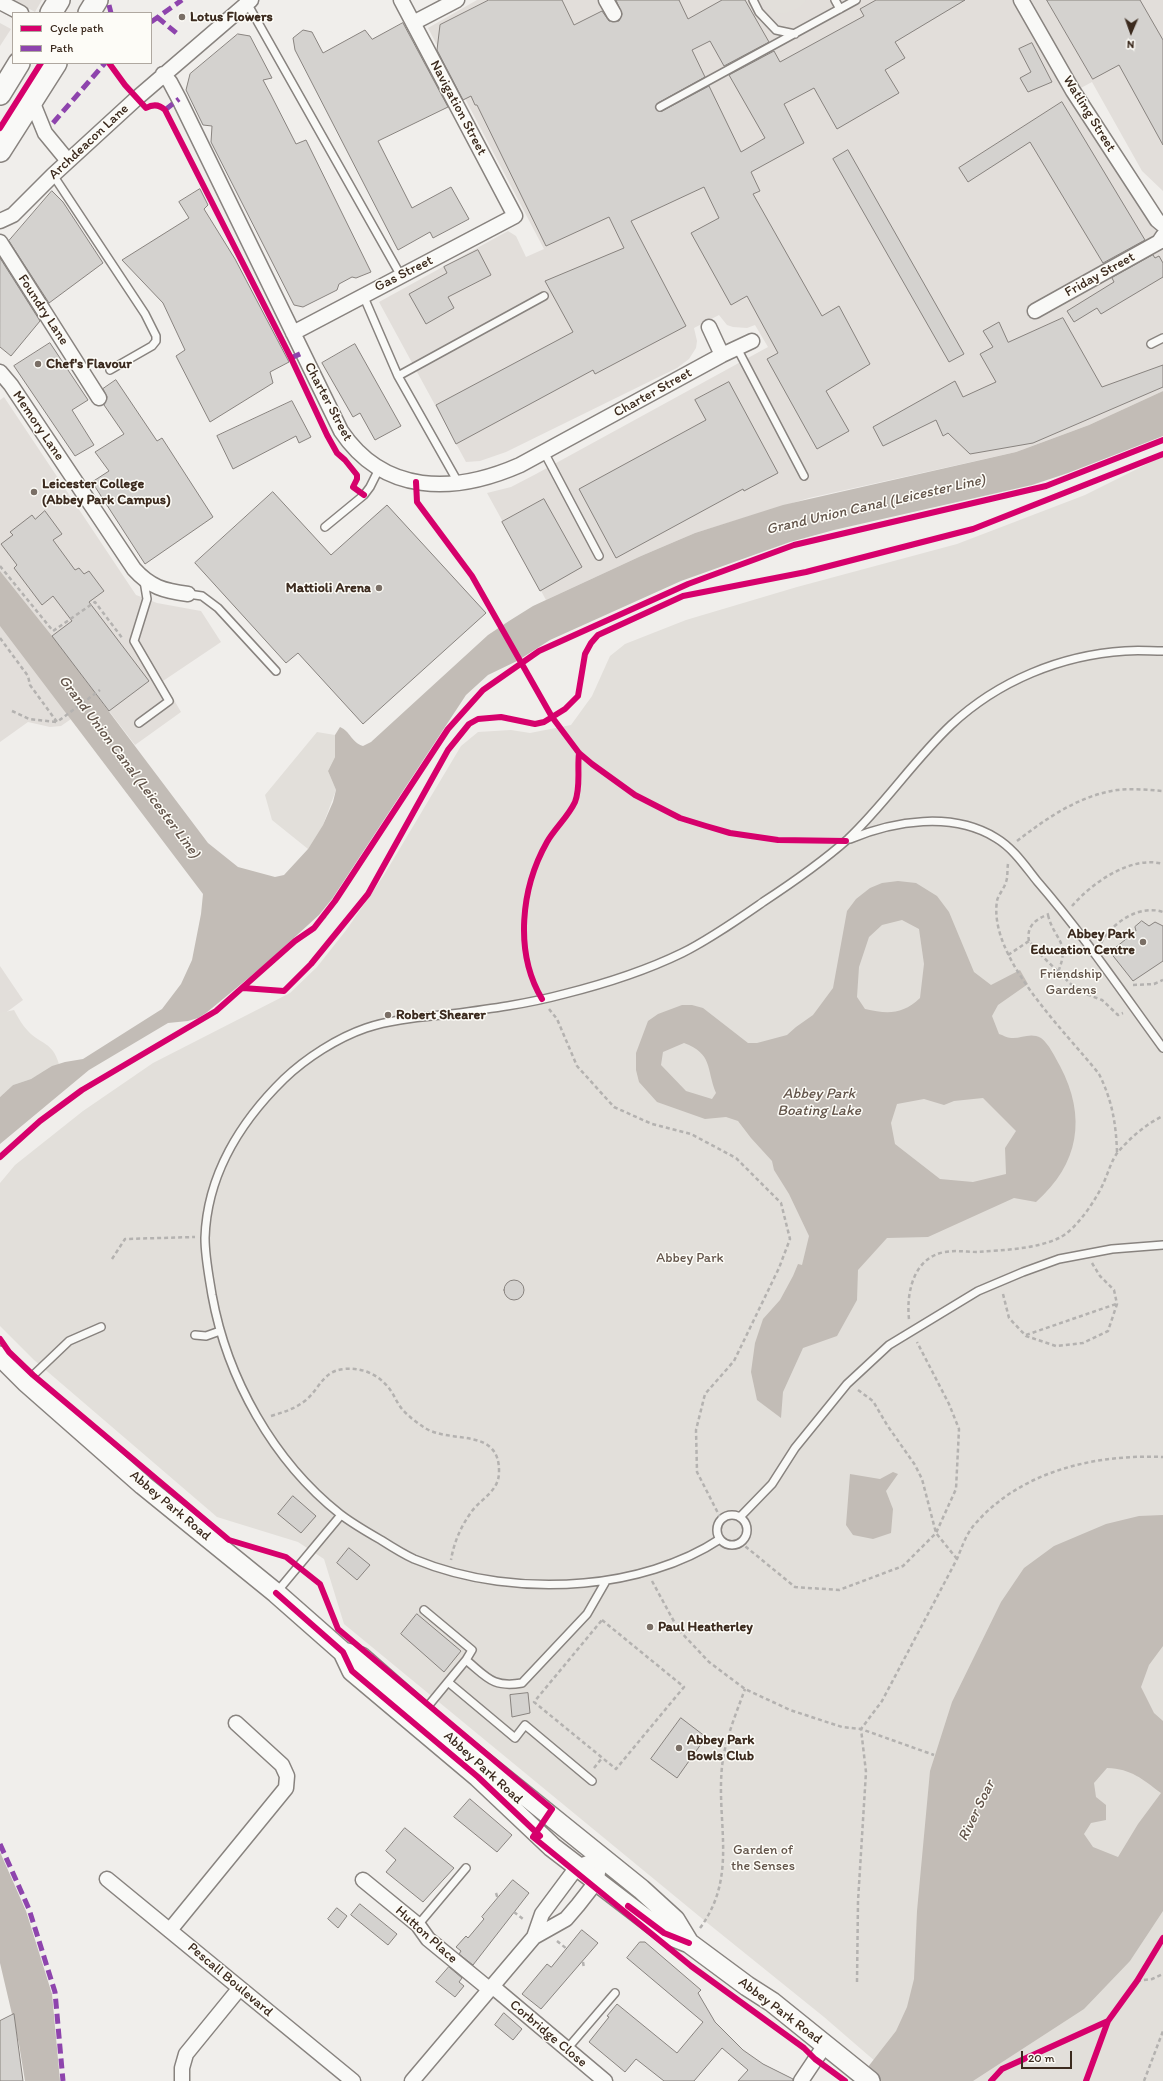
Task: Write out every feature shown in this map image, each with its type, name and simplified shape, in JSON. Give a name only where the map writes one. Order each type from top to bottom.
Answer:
[{"type":"main road","points":[[52,12],[59,0]]},
{"type":"main road","points":[[90,12],[97,0]]},
{"type":"main road","points":[[0,94],[18,64]]},
{"type":"main road","points":[[0,151],[55,64]]},
{"type":"main road","name":"Abbey Park Road","points":[[0,1356],[26,1382],[143,1485],[276,1593],[342,1652],[352,1671],[418,1718],[641,1889],[675,1920],[689,1943]]},
{"type":"main road","name":"Abbey Park Road","points":[[418,1718],[552,1847],[664,1934],[689,1943],[747,1986],[772,2002],[870,2081]]},
{"type":"street","name":"Navigation Street","points":[[401,0],[515,216]]},
{"type":"street","points":[[413,24],[457,0]]},
{"type":"street","points":[[606,0],[614,14]]},
{"type":"street","name":"Watling Street","points":[[1021,0],[1073,91],[1158,220],[1163,225]]},
{"type":"street","name":"Archdeacon Lane","points":[[0,221],[13,215],[53,175],[163,74],[249,1]]},
{"type":"street","points":[[0,2],[19,12]]},
{"type":"street","name":"Charter Street","points":[[163,74],[170,82],[179,99],[341,431],[352,448],[379,469],[398,478],[416,482],[459,484],[497,475],[544,452],[722,355],[752,341]]},
{"type":"street","points":[[32,102],[45,133],[68,161]]},
{"type":"street","name":"Gas Street","points":[[293,332],[515,216]]},
{"type":"street","name":"Foundry Lane","points":[[0,242],[99,398]]},
{"type":"street","name":"Friday Street","points":[[1035,311],[1162,242]]},
{"type":"street","points":[[709,327],[722,355]]},
{"type":"street","name":"Memory Lane","points":[[0,372],[11,385],[134,569],[144,581],[171,592],[188,594]]},
{"type":"street","points":[[170,1930],[286,1788],[287,1776],[282,1765],[236,1723]]},
{"type":"street","points":[[534,1937],[542,1914],[577,1867],[601,1858]]},
{"type":"street","points":[[412,2081],[534,1937],[566,1919],[596,1882],[601,1858]]},
{"type":"street","name":"Pescall Boulevard","points":[[107,1879],[239,1989],[353,2081]]},
{"type":"street","name":"Hutton Place","points":[[363,1880],[418,1925],[428,1939],[490,1988]]},
{"type":"street","name":"Corbridge Close","points":[[490,1988],[605,2081]]},
{"type":"street","points":[[182,2081],[182,2068],[186,2054],[239,1989]]},
{"type":"street","points":[[802,2081],[825,2045]]},
{"type":"lane","points":[[753,0],[759,12],[776,30],[795,34]]},
{"type":"lane","points":[[835,0],[840,9]]},
{"type":"lane","points":[[660,107],[856,0]]},
{"type":"lane","points":[[249,1],[401,276]]},
{"type":"lane","points":[[53,175],[115,267],[145,314],[156,336],[156,341],[152,346],[110,370]]},
{"type":"lane","points":[[363,295],[398,376],[459,484]]},
{"type":"lane","points":[[398,376],[544,296]]},
{"type":"lane","points":[[1151,344],[1163,338]]},
{"type":"lane","points":[[737,348],[804,476]]},
{"type":"lane","points":[[544,452],[599,556]]},
{"type":"lane","points":[[325,527],[364,495],[379,469]]},
{"type":"lane","points":[[139,723],[169,700],[134,641],[147,599],[144,581]]},
{"type":"lane","points":[[188,594],[202,596],[218,608],[276,671]]},
{"type":"lane","points":[[720,1539],[705,1549],[647,1571],[606,1581],[560,1585],[522,1584],[482,1579],[449,1571],[411,1558],[341,1515],[311,1487],[286,1458],[259,1420],[233,1367],[220,1331],[208,1269],[205,1237],[216,1183],[236,1135],[253,1112],[288,1074],[328,1046],[366,1028],[408,1019],[495,1008],[564,994],[618,978],[684,952],[779,892],[846,841],[877,809],[952,724],[992,694],[1030,672],[1072,660],[1123,651],[1163,651]]},
{"type":"lane","points":[[846,841],[876,828],[937,821],[969,826],[995,837],[1009,847],[1065,914],[1163,1048]]},
{"type":"lane","points":[[740,1517],[772,1484],[795,1448],[847,1384],[889,1345],[978,1291],[1055,1261],[1112,1249],[1163,1246]]},
{"type":"lane","points":[[26,1382],[69,1341],[101,1327]]},
{"type":"lane","points":[[195,1335],[206,1336],[220,1331]]},
{"type":"lane","points":[[276,1593],[341,1515]]},
{"type":"lane","points":[[730,1515],[740,1517],[747,1529],[744,1539],[740,1542],[728,1544],[720,1539],[717,1526],[721,1519],[730,1515]]},
{"type":"lane","points":[[466,1660],[495,1683],[507,1686],[522,1683],[587,1614],[606,1581]]},
{"type":"lane","points":[[418,1718],[466,1660],[472,1650],[424,1610]]},
{"type":"lane","points":[[448,1682],[515,1738],[525,1726],[592,1781]]},
{"type":"lane","points":[[418,1925],[466,1868]]},
{"type":"lane","points":[[567,2049],[615,1992]]},
{"type":"path","points":[[238,993],[324,916],[448,729],[483,690],[538,651],[688,584],[794,545],[1046,486],[1163,440]]},
{"type":"path","points":[[0,566],[53,631],[95,602],[128,646],[134,641]]},
{"type":"path","points":[[0,638],[28,676],[30,685],[57,722]]},
{"type":"path","points":[[519,659],[526,672]]},
{"type":"path","points":[[12,711],[29,719],[57,722],[100,690]]},
{"type":"path","points":[[1118,1152],[1114,1109],[1108,1091],[1098,1074],[1022,980],[1008,955],[998,927],[996,900],[1007,881],[1009,847],[1060,811],[1089,797],[1118,790],[1163,791]]},
{"type":"path","points":[[1065,914],[1085,891],[1111,874],[1135,864],[1163,864]]},
{"type":"path","points":[[1058,906],[1048,914],[1034,921],[1030,929],[1029,941],[1053,968],[1078,991],[1102,1000],[1118,1015],[1135,1010]]},
{"type":"path","points":[[1102,948],[1101,942],[1130,914],[1148,909],[1163,912]]},
{"type":"path","points":[[1048,914],[1063,945],[1061,966],[1058,972]]},
{"type":"path","points":[[1008,955],[1029,941]]},
{"type":"path","points":[[1126,982],[1132,985],[1143,985],[1163,980]]},
{"type":"path","points":[[243,988],[250,989]]},
{"type":"path","points":[[542,999],[557,1019],[577,1066],[614,1107],[652,1124],[691,1134],[736,1158],[781,1204],[790,1239],[734,1361],[705,1394],[696,1430],[697,1472],[721,1519]]},
{"type":"path","points":[[740,1542],[795,1587],[839,1590],[903,1566],[936,1533],[956,1489],[959,1429],[949,1404],[910,1326],[907,1296],[920,1265],[930,1257],[943,1252],[961,1250],[977,1252],[1027,1248],[1059,1238],[1076,1226],[1102,1188],[1118,1152],[1140,1130],[1163,1116]]},
{"type":"path","points":[[112,1259],[126,1239],[205,1237]]},
{"type":"path","points":[[999,1282],[1010,1318],[1026,1336],[1056,1346],[1083,1343],[1108,1331],[1116,1304],[1114,1290],[1100,1276],[1086,1254]]},
{"type":"path","points":[[1026,1336],[1116,1304]]},
{"type":"path","points":[[259,1420],[294,1409],[308,1399],[326,1376],[334,1371],[356,1368],[366,1370],[377,1377],[391,1391],[395,1400],[408,1415],[432,1432],[439,1435],[483,1441],[491,1448],[498,1460],[500,1472],[498,1481],[493,1490],[473,1510],[462,1527],[456,1540],[449,1571]]},
{"type":"path","points":[[847,1384],[873,1401],[887,1425],[915,1465],[922,1479],[936,1533],[957,1559]]},
{"type":"path","points":[[857,1982],[858,1901],[866,1772],[861,1729],[882,1701],[974,1525],[997,1502],[1035,1478],[1087,1461],[1139,1456],[1163,1458]]},
{"type":"path","points":[[647,1571],[662,1602],[678,1629],[709,1662],[745,1689],[797,1712],[842,1727],[861,1729],[934,1755]]},
{"type":"path","points":[[602,1620],[684,1687],[616,1769],[534,1702],[602,1620]]},
{"type":"path","points":[[689,1943],[705,1922],[719,1890],[723,1868],[724,1841],[721,1800],[723,1759],[745,1689]]},
{"type":"path","points":[[496,1893],[498,1899]]},
{"type":"path","points":[[583,1962],[584,1968]]},
{"type":"path","points":[[1137,1981],[1152,1979],[1163,1974]]},
{"type":"path","points":[[1133,1987],[1141,1975]]},
{"type":"path","points":[[1144,2081],[1163,2031]]},
{"type":"shaded area","points":[[13,0],[42,0],[35,12]]},
{"type":"shaded area","points":[[477,0],[1013,0],[1161,236],[1163,236],[1163,391],[1089,425],[1016,452],[809,498],[695,533],[546,600],[487,493],[511,487],[768,347],[755,325],[747,328],[733,327],[727,325],[719,315],[694,328],[697,341],[696,348],[689,359],[677,368],[506,452],[480,461],[466,462],[379,302],[508,231],[516,236],[526,257],[544,249],[428,28]]},
{"type":"shaded area","points":[[1031,0],[1163,0],[1163,191],[1142,171],[1092,82],[1079,89]]},
{"type":"shaded area","points":[[0,23],[11,29],[0,46]]},
{"type":"shaded area","name":"Leicester College (Abbey Park Campus)","points":[[4,397],[136,595],[157,603],[201,611],[221,642],[163,681],[181,712],[135,745],[100,699],[61,726],[50,727],[28,722],[0,742],[0,400]]},
{"type":"shaded area","points":[[0,966],[23,1000],[0,1017]]},
{"type":"green space","points":[[762,0],[806,0],[801,6],[792,11],[778,13],[767,7]]},
{"type":"green space","name":"Abbey Park","points":[[1163,456],[1163,2081],[898,2081],[824,2017],[344,1624],[324,1559],[298,1542],[217,1517],[34,1360],[0,1326],[0,1183],[15,1165],[83,1111],[153,1063],[290,993],[317,967],[347,929],[384,875],[461,746],[478,732],[511,730],[530,733],[571,725],[592,696],[610,656],[625,644],[686,620],[797,587],[957,544],[1085,495]]},
{"type":"green space","points":[[317,732],[335,735],[335,757],[328,771],[336,790],[323,825],[308,849],[272,820],[265,795]]},
{"type":"green space","points":[[14,1010],[28,1031],[50,1047],[59,1064],[31,1079],[13,1085],[0,1097],[0,1013]]},
{"type":"water","name":"Grand Union Canal (Leicester Line)","points":[[1163,391],[1163,436],[1068,473],[1032,485],[834,530],[790,542],[681,581],[550,640],[517,661],[488,675],[466,695],[332,899],[319,915],[263,966],[206,1013],[198,1018],[188,1021],[168,1023],[89,1070],[0,1144],[0,1097],[13,1085],[31,1079],[52,1066],[83,1059],[162,1009],[181,984],[192,960],[201,914],[203,894],[0,626],[0,571],[52,636],[208,843],[238,867],[275,877],[284,875],[308,849],[323,825],[333,802],[336,790],[328,771],[335,757],[335,735],[340,727],[347,732],[353,740],[363,746],[371,742],[488,635],[533,606],[641,556],[695,533],[783,505],[1016,452],[1089,425]]},
{"type":"water","name":"Abbey Park Boating Lake","points":[[898,881],[916,883],[937,896],[949,912],[974,972],[991,985],[1020,970],[1028,984],[998,1005],[992,1016],[999,1034],[1008,1038],[1037,1036],[1041,1038],[1049,1047],[1060,1066],[1074,1103],[1076,1121],[1074,1139],[1070,1156],[1062,1172],[1036,1202],[1014,1198],[928,1237],[887,1238],[858,1270],[857,1300],[837,1336],[803,1348],[783,1392],[781,1418],[757,1400],[751,1372],[755,1343],[763,1319],[780,1300],[798,1264],[802,1265],[809,1236],[789,1194],[774,1170],[772,1161],[738,1121],[726,1117],[705,1119],[657,1102],[639,1082],[636,1070],[636,1053],[648,1021],[658,1014],[682,1005],[692,1005],[703,1008],[748,1043],[757,1043],[787,1035],[813,1015],[833,988],[847,911],[856,899],[870,888],[882,883]],"holes":[[[902,920],[919,929],[924,964],[920,998],[907,1008],[894,1012],[880,1012],[865,1009],[857,997],[859,967],[869,937],[882,925]],[[684,1043],[700,1052],[707,1063],[716,1093],[712,1099],[686,1091],[661,1065],[663,1052]],[[983,1098],[1016,1131],[1005,1148],[1006,1174],[973,1182],[940,1179],[895,1144],[891,1123],[897,1104],[924,1099],[944,1105],[954,1101]]]},
{"type":"water","points":[[893,1472],[898,1474],[886,1491],[893,1509],[891,1533],[873,1539],[853,1535],[846,1525],[850,1474],[880,1479]]},
{"type":"water","name":"River Soar","points":[[1163,1515],[1163,1646],[1149,1665],[1141,1687],[1154,1713],[1163,1721],[1163,1911],[1130,1961],[1084,2009],[973,2081],[857,2081],[896,2031],[907,2007],[914,1979],[917,1911],[930,1771],[952,1702],[1001,1602],[1024,1568],[1054,1546],[1106,1524],[1139,1516]],"holes":[[[1107,1768],[1123,1770],[1136,1776],[1161,1793],[1138,1824],[1118,1857],[1093,1847],[1084,1834],[1091,1823],[1106,1820],[1106,1805],[1096,1797],[1094,1783]]]},
{"type":"water","points":[[0,1852],[26,1911],[52,1994],[60,2081],[25,2081],[19,2044],[0,1963]]},
{"type":"building","points":[[489,0],[562,0],[574,25],[602,11],[609,21],[619,21],[622,14],[616,0],[679,0],[688,19],[722,0],[745,0],[769,42],[724,66],[710,41],[692,50],[705,77],[658,103],[655,107],[658,111],[662,111],[709,86],[741,152],[765,138],[729,75],[774,51],[780,62],[864,16],[860,9],[876,0],[965,0],[895,42],[905,58],[885,70],[899,93],[837,129],[814,88],[784,104],[804,143],[751,172],[760,191],[753,194],[822,316],[839,306],[870,364],[826,391],[849,431],[817,449],[767,359],[778,353],[747,296],[731,305],[691,233],[719,218],[704,187],[631,221],[686,326],[595,374],[593,370],[456,444],[436,405],[573,332],[545,281],[624,248],[609,217],[546,246],[477,105],[475,105],[471,96],[463,100],[437,50],[440,25]]},
{"type":"building","points":[[1047,0],[1140,0],[1163,40],[1163,145],[1119,65],[1093,79]]},
{"type":"building","points":[[403,23],[448,107],[378,141],[412,208],[451,187],[469,219],[433,238],[430,232],[398,250],[295,50],[293,38],[303,30],[312,32],[323,53],[365,30],[372,39]]},
{"type":"building","points":[[238,34],[250,36],[272,78],[263,80],[296,144],[306,140],[371,272],[356,278],[352,277],[339,284],[337,290],[303,307],[294,305],[211,142],[212,126],[203,125],[186,90],[190,74]]},
{"type":"building","points":[[1032,43],[1052,82],[1028,92],[1020,78],[1031,72],[1019,49]]},
{"type":"building","points":[[1062,102],[1145,240],[1103,263],[1030,142],[968,182],[959,168]]},
{"type":"building","points":[[848,150],[964,354],[949,362],[833,159]]},
{"type":"building","points":[[200,189],[208,205],[204,209],[235,259],[289,362],[270,372],[273,383],[210,422],[176,356],[185,350],[163,303],[122,260],[189,218],[179,202]]},
{"type":"building","points":[[52,191],[63,202],[103,263],[49,303],[9,241]]},
{"type":"building","points":[[478,250],[491,275],[448,297],[454,308],[426,324],[409,294],[447,273],[444,267]]},
{"type":"building","points":[[1153,255],[1155,258],[1159,256],[1163,263],[1163,277],[1101,314],[1097,308],[1074,322],[1067,311],[1114,282],[1112,278]]},
{"type":"building","points":[[0,258],[40,321],[11,356],[0,347]]},
{"type":"building","points":[[1063,318],[1102,387],[1163,365],[1163,387],[1033,443],[970,454],[948,433],[943,436],[936,420],[883,446],[873,427],[955,381],[963,397],[996,382],[980,354],[993,347],[983,331],[999,322],[1008,342]]},
{"type":"building","points":[[50,343],[88,400],[72,410],[94,445],[75,456],[14,366]]},
{"type":"building","points":[[355,344],[401,426],[375,440],[360,413],[353,417],[322,363]]},
{"type":"building","points":[[116,380],[157,441],[162,438],[213,517],[145,564],[92,482],[109,471],[95,452],[124,434],[104,405],[107,397],[103,389]]},
{"type":"building","points":[[729,382],[778,473],[744,491],[743,489],[616,558],[579,489],[706,420],[695,400]]},
{"type":"building","points":[[292,401],[311,437],[299,443],[296,436],[233,469],[217,436]]},
{"type":"building","name":"Mattioli Arena","points":[[273,492],[331,555],[387,505],[486,613],[363,724],[298,653],[286,663],[195,563]]},
{"type":"building","points":[[544,499],[582,567],[540,591],[502,522]]},
{"type":"building","points":[[45,511],[62,534],[53,540],[75,570],[79,568],[84,574],[89,571],[104,591],[89,602],[149,681],[109,711],[52,636],[72,621],[53,596],[42,605],[14,568],[17,565],[1,544],[13,535],[10,532],[32,515],[35,519]]},
{"type":"building","name":"Abbey Park Education Centre","points":[[1142,921],[1149,926],[1155,922],[1163,926],[1163,961],[1133,981],[1110,952],[1136,931],[1135,927]]},
{"type":"building","points":[[510,1280],[518,1280],[524,1286],[524,1294],[518,1300],[510,1300],[504,1294],[504,1286]]},
{"type":"building","points":[[293,1496],[316,1516],[301,1533],[278,1514]]},
{"type":"building","points":[[349,1548],[370,1565],[357,1580],[337,1563]]},
{"type":"building","points":[[417,1614],[461,1651],[444,1672],[401,1634]]},
{"type":"building","points":[[528,1693],[530,1713],[512,1717],[510,1695]]},
{"type":"building","name":"Abbey Park Bowls Club","points":[[681,1718],[706,1737],[677,1778],[651,1759]]},
{"type":"building","points":[[470,1799],[512,1835],[497,1852],[454,1817]]},
{"type":"building","points":[[405,1828],[454,1868],[423,1902],[386,1872],[396,1860],[386,1851]]},
{"type":"building","points":[[513,1880],[529,1893],[473,1965],[459,1954],[461,1951],[456,1947],[466,1936],[468,1938],[484,1919],[482,1917]]},
{"type":"building","points":[[360,1904],[397,1934],[388,1945],[351,1915]]},
{"type":"building","points":[[337,1908],[347,1916],[338,1928],[328,1919]]},
{"type":"building","points":[[582,1930],[598,1943],[541,2009],[522,1994],[547,1964],[551,1967]]},
{"type":"building","points":[[640,1942],[645,1942],[701,1990],[698,1993],[715,2022],[743,2050],[763,2064],[793,2079],[793,2081],[738,2081],[748,2070],[722,2048],[694,2081],[664,2081],[636,2059],[625,2072],[589,2042],[609,2017],[607,2016],[617,2004],[677,2053],[703,2022],[627,1958]]},
{"type":"building","points":[[449,1967],[462,1978],[459,1982],[464,1986],[455,1997],[436,1982]]},
{"type":"building","points":[[504,2013],[522,2029],[513,2040],[495,2025]]},
{"type":"building","points":[[14,2014],[23,2081],[0,2081],[0,2021]]},
{"type":"marked path","points":[[152,21],[182,0]]},
{"type":"marked path","points":[[109,5],[111,12]]},
{"type":"marked path","points":[[157,17],[180,36]]},
{"type":"marked path","points":[[53,123],[104,64]]},
{"type":"marked path","points":[[165,110],[179,99]]},
{"type":"marked path","points":[[291,358],[302,353]]},
{"type":"marked path","points":[[0,1844],[29,1909],[55,1992],[63,2081]]},
{"type":"cycle path","points":[[0,128],[40,64]]},
{"type":"cycle path","points":[[110,64],[125,85],[146,108],[156,105],[165,110],[291,358],[327,435],[337,453],[345,460],[357,475],[357,479],[353,487],[364,495]]},
{"type":"cycle path","points":[[0,1157],[40,1121],[82,1090],[216,1011],[295,941],[314,928],[335,901],[448,729],[483,690],[539,651],[688,584],[794,545],[1046,486],[1163,440]]},
{"type":"cycle path","points":[[243,988],[284,991],[311,964],[368,894],[448,750],[469,724],[478,719],[501,717],[535,724],[544,722],[565,709],[578,696],[585,654],[591,643],[598,635],[683,596],[806,572],[973,529],[1163,454]]},
{"type":"cycle path","points":[[416,482],[417,502],[472,576],[552,717],[579,753],[592,764],[635,795],[680,818],[706,826],[730,833],[778,840],[846,841]]},
{"type":"cycle path","points":[[542,999],[533,981],[527,961],[524,941],[524,920],[527,899],[531,879],[538,860],[547,842],[569,813],[575,802],[578,790],[579,753]]},
{"type":"cycle path","points":[[0,1339],[9,1352],[33,1375],[229,1540],[286,1557],[320,1584],[338,1629],[552,1809],[533,1837],[691,1966],[804,2048],[815,2059],[845,2081]]},
{"type":"cycle path","points":[[276,1593],[343,1652],[352,1671],[478,1777],[540,1836]]},
{"type":"cycle path","points":[[628,1906],[664,1933],[689,1943]]},
{"type":"cycle path","points":[[991,2081],[1002,2069],[1108,2021],[1137,1981],[1163,1938]]},
{"type":"cycle path","points":[[1086,2081],[1108,2021]]},
{"type":"place","name":"Lotus Flowers","points":[[182,17]]},
{"type":"place","name":"Chef's Flavour","points":[[38,364]]},
{"type":"place","name":"Leicester College (Abbey Park Campus)","points":[[34,492]]},
{"type":"place","name":"Mattioli Arena","points":[[379,588]]},
{"type":"place","name":"Abbey Park Education Centre","points":[[1143,942]]},
{"type":"place","name":"Robert Shearer","points":[[388,1015]]},
{"type":"place","name":"Paul Heatherley","points":[[650,1627]]},
{"type":"place","name":"Abbey Park Bowls Club","points":[[679,1748]]},
{"type":"park label","name":"Friendship Gardens","points":[[1071,982]]},
{"type":"park label","name":"Garden of the Senses","points":[[763,1858]]}]
